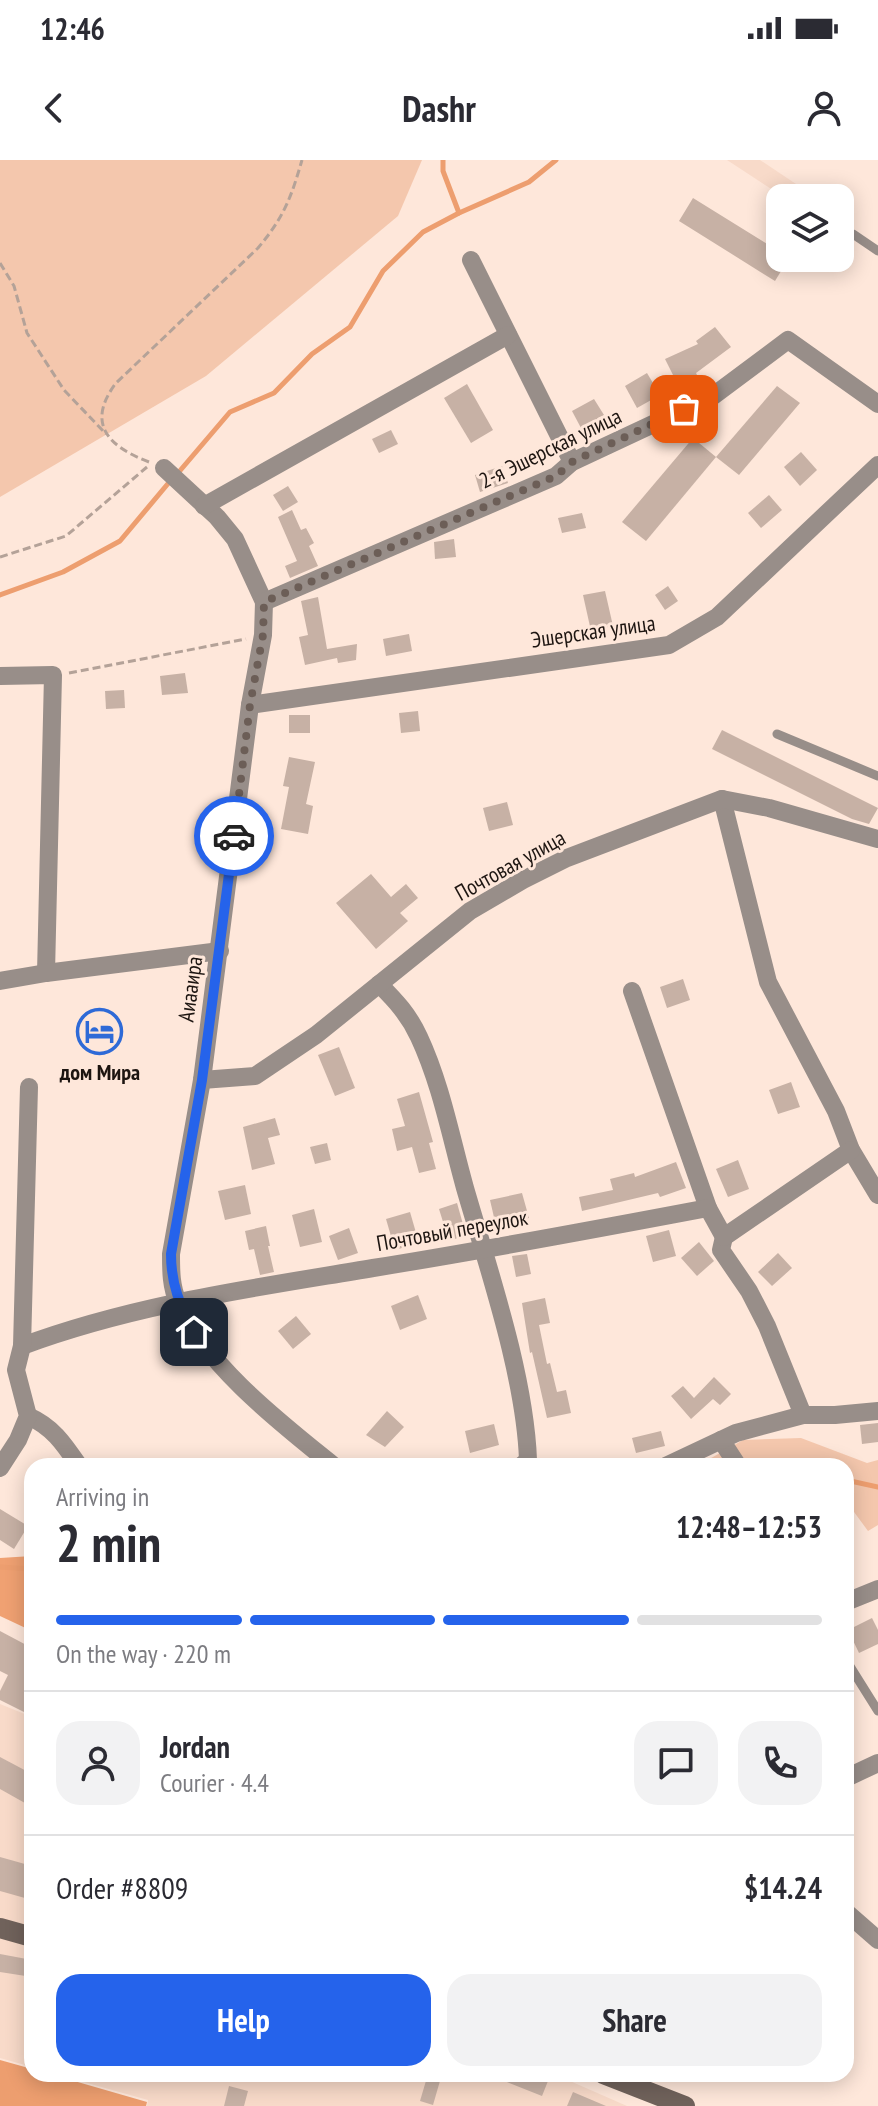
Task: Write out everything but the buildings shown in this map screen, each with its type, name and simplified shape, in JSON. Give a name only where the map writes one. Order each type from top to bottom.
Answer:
[{"type":"main road","points":[[0,1928],[24,1935]]},
{"type":"main road","points":[[624,2082],[685,2106]]},
{"type":"street","points":[[471,260],[572,462]]},
{"type":"street","points":[[204,506],[508,335]]},
{"type":"street","name":"2-я Эшерская улица","points":[[264,602],[556,476],[572,462],[713,396],[788,340],[878,404]]},
{"type":"street","name":"Эшерская улица","points":[[250,705],[669,645],[717,617],[878,465]]},
{"type":"street","name":"Аиааира","points":[[164,468],[235,539],[264,602],[263,635],[250,705],[220,951],[202,1080],[171,1254],[171,1279],[177,1301],[194,1332],[274,1417],[324,1458]]},
{"type":"street","points":[[0,676],[53,675],[46,973]]},
{"type":"street","points":[[878,839],[769,808],[722,799],[768,982],[836,1111],[851,1150],[878,1195]]},
{"type":"street","name":"Почтовая улица","points":[[202,1080],[255,1076],[316,1035],[470,911],[523,880],[567,858],[722,799]]},
{"type":"street","points":[[0,981],[220,951]]},
{"type":"street","points":[[379,984],[405,1011],[420,1039],[435,1082],[508,1345],[527,1431],[528,1458]]},
{"type":"street","points":[[632,991],[708,1208],[724,1237],[721,1250],[749,1291],[767,1326],[803,1415]]},
{"type":"street","points":[[0,1468],[18,1440],[28,1416],[16,1370],[22,1346],[29,1087]]},
{"type":"street","points":[[724,1237],[851,1150]]},
{"type":"street","name":"Почтовый переулок","points":[[22,1346],[63,1331],[177,1301],[483,1250],[708,1208]]},
{"type":"street","points":[[683,1458],[736,1433],[803,1415],[878,1411]]},
{"type":"street","points":[[28,1416],[45,1424],[61,1439],[74,1458]]},
{"type":"street","points":[[721,1440],[733,1458]]},
{"type":"street","points":[[854,1599],[878,1589]]},
{"type":"street","points":[[854,1774],[878,1763]]},
{"type":"street","points":[[854,1919],[878,1940]]},
{"type":"lane","points":[[854,235],[878,251]]},
{"type":"lane","points":[[777,734],[878,776]]},
{"type":"lane","points":[[854,1673],[878,1711]]},
{"type":"path","points":[[108,436],[100,418],[104,398],[258,248],[278,224],[290,199],[302,160]]},
{"type":"path","points":[[0,263],[14,286],[27,333],[64,390],[123,449],[153,464],[143,469],[66,536],[0,557]]},
{"type":"path","points":[[53,675],[263,635]]},
{"type":"shaded area","points":[[0,160],[422,160],[398,216],[206,376],[0,497]]},
{"type":"shaded area","points":[[727,160],[760,160],[796,184],[766,186]]},
{"type":"shaded area","points":[[801,1438],[854,1458],[711,1458],[743,1440]]},
{"type":"shaded area","points":[[854,1458],[867,1463],[878,1460],[878,1525],[868,1531],[854,1512]]},
{"type":"shaded area","points":[[24,1556],[24,1627],[0,1616],[0,1558]]},
{"type":"shaded area","points":[[0,1704],[24,1714],[24,2065],[0,2058]]},
{"type":"shaded area","points":[[0,2060],[24,2067],[24,2082],[78,2082],[147,2102],[146,2106],[0,2106]]},
{"type":"shaded area","points":[[84,2082],[572,2082],[627,2106],[147,2106],[148,2100]]},
{"type":"waterway","points":[[443,160],[443,171],[459,213]]},
{"type":"waterway","points":[[178,473],[230,412],[274,393],[312,354],[350,327],[383,271],[423,232],[529,182],[556,160]]},
{"type":"waterway","points":[[0,595],[63,572],[120,541],[171,480]]},
{"type":"waterway","points":[[854,1482],[878,1487]]},
{"type":"waterway","points":[[0,1567],[24,1568]]},
{"type":"way so far","points":[[234,836],[250,705],[263,635],[264,602],[556,476],[572,462],[684,409]]},
{"type":"place","name":"дом Мира","points":[[100,1031]]},
{"type":"route","points":[[194,1332],[177,1301],[171,1279],[171,1254],[202,1080],[234,836]]}]
